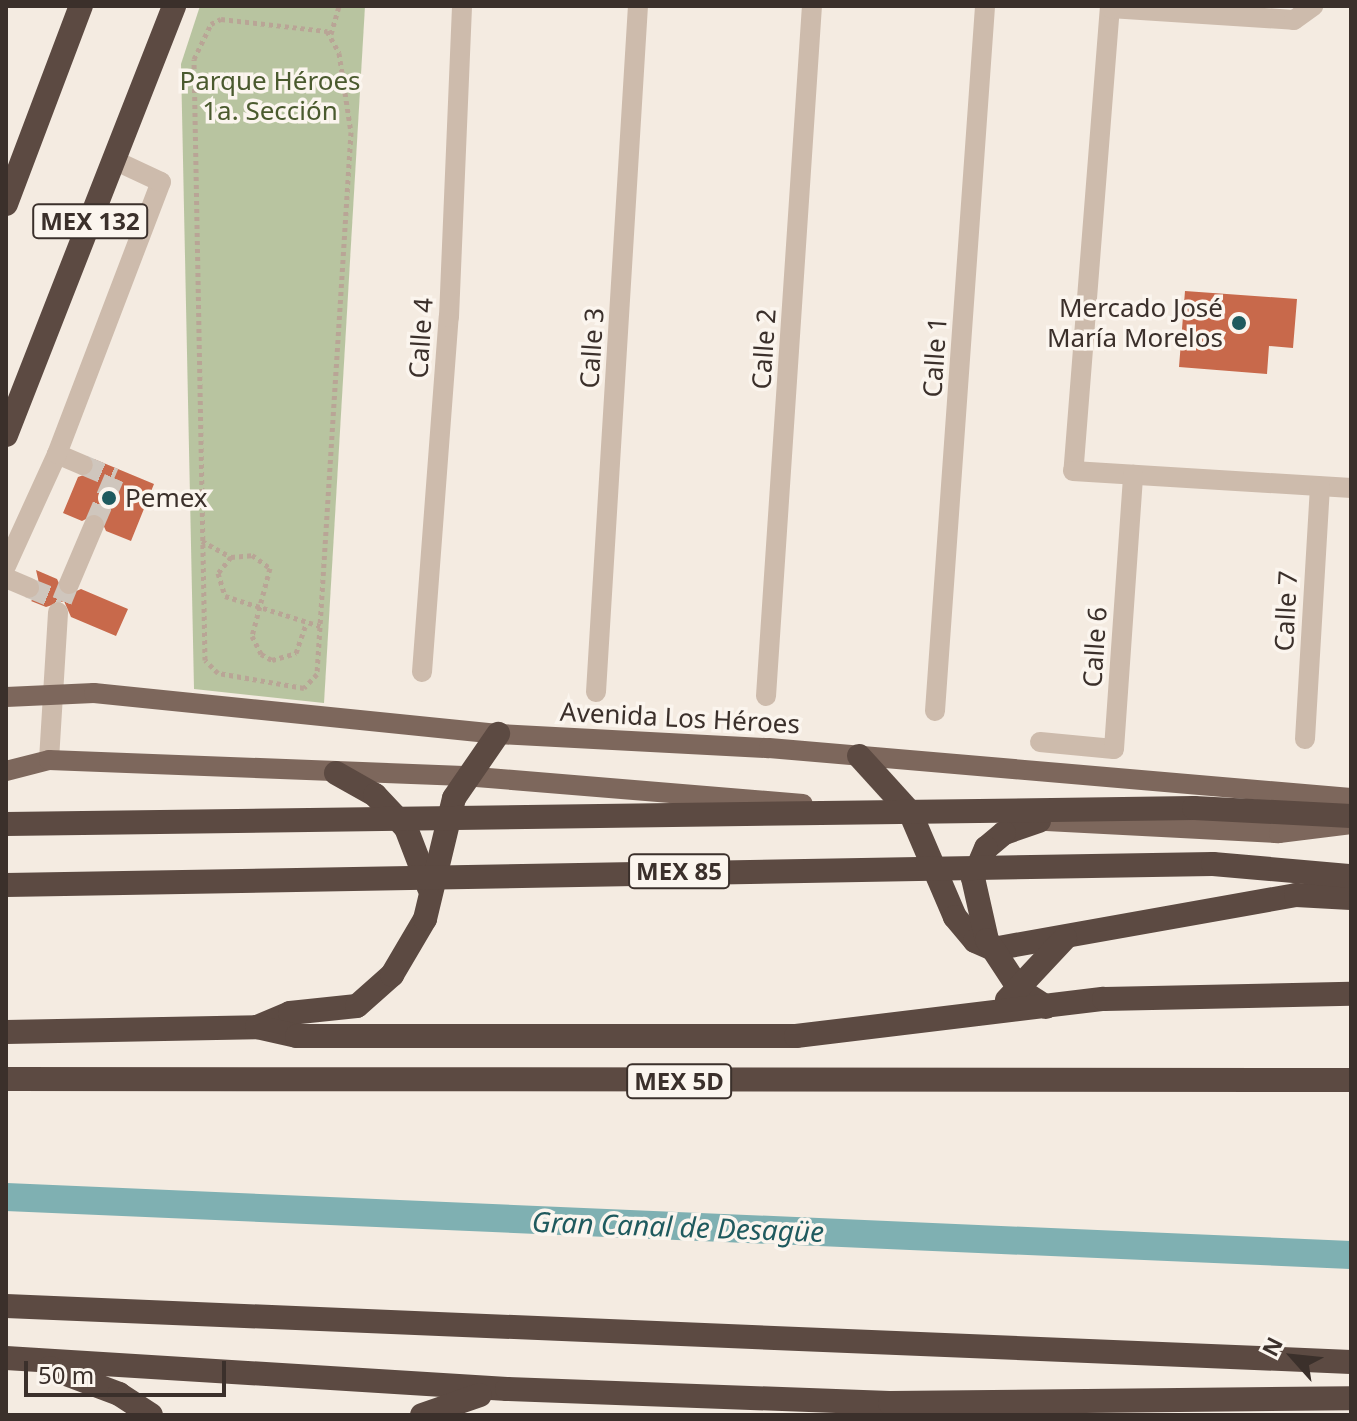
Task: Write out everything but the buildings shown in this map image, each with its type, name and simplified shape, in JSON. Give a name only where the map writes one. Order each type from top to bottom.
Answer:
[{"type":"highway","name":"MEX 132","points":[[6,204],[81,6]]},
{"type":"highway","name":"MEX 132","points":[[6,435],[174,6]]},
{"type":"highway","points":[[257,1027],[290,1013],[338,1012],[376,993],[416,939],[464,776],[498,734]]},
{"type":"highway","points":[[859,756],[910,812],[955,917],[975,941],[993,949],[1296,895],[1351,898]]},
{"type":"highway","points":[[336,773],[375,795],[406,828],[423,861],[429,899]]},
{"type":"highway","points":[[6,824],[1179,808],[1351,816]]},
{"type":"highway","points":[[1039,821],[1004,833],[979,858],[975,901],[993,949],[1020,990],[1046,1007]]},
{"type":"highway","name":"MEX 85","points":[[6,885],[1213,864],[1351,876]]},
{"type":"highway","points":[[980,1016],[1020,990],[1065,938]]},
{"type":"highway","points":[[6,1032],[257,1027],[297,1036],[796,1036],[1046,1007],[1273,992],[1351,994]]},
{"type":"highway","name":"MEX 5D","points":[[6,1079],[1351,1080]]},
{"type":"highway","points":[[6,1306],[1351,1362]]},
{"type":"highway","points":[[15,1359],[507,1389],[890,1403],[1351,1398]]},
{"type":"highway","points":[[15,1359],[119,1394],[151,1415]]},
{"type":"highway","points":[[422,1415],[507,1389]]},
{"type":"main road","name":"Avenida Los Héroes","points":[[6,697],[94,693],[498,734],[859,756],[1351,798]]},
{"type":"main road","points":[[6,771],[49,760],[464,776],[1039,821],[1279,833],[1351,824]]},
{"type":"street","name":"Calle 4","points":[[422,672],[449,317],[462,6]]},
{"type":"street","name":"Calle 3","points":[[596,692],[638,6]]},
{"type":"street","name":"Calle 2","points":[[766,696],[812,6]]},
{"type":"street","name":"Calle 1","points":[[935,711],[985,6]]},
{"type":"street","points":[[1313,6],[1294,20],[1110,7],[1073,471],[1351,488]]},
{"type":"street","points":[[6,566],[57,454],[161,182],[114,160]]},
{"type":"street","points":[[57,454],[83,465]]},
{"type":"street","name":"Calle 6","points":[[1040,742],[1114,749],[1133,475]]},
{"type":"street","name":"Calle 7","points":[[1305,739],[1320,486]]},
{"type":"street","points":[[69,584],[94,525]]},
{"type":"street","points":[[6,578],[29,588]]},
{"type":"street","points":[[49,760],[49,695],[58,612]]},
{"type":"path","points":[[331,35],[316,26],[221,19],[211,24],[194,59],[207,666],[218,673],[304,688],[317,674],[351,132],[331,35],[339,6]]},
{"type":"path","points":[[202,541],[231,557],[252,555],[270,568],[254,646],[272,660],[296,653],[306,624]]},
{"type":"path","points":[[231,557],[218,573],[225,596],[320,626]]},
{"type":"green space","name":"Parque Héroes 1a. Sección","points":[[200,6],[365,6],[324,703],[194,689],[181,64]]},
{"type":"waterway","name":"Gran Canal de Desagüe","points":[[6,1197],[1351,1255]]},
{"type":"tunnel","points":[[83,465],[114,478],[94,525]]},
{"type":"tunnel","points":[[29,588],[62,601],[69,584]]},
{"type":"place","name":"Mercado José María Morelos","points":[[1239,323]]},
{"type":"place","name":"Pemex","points":[[109,498]]}]
